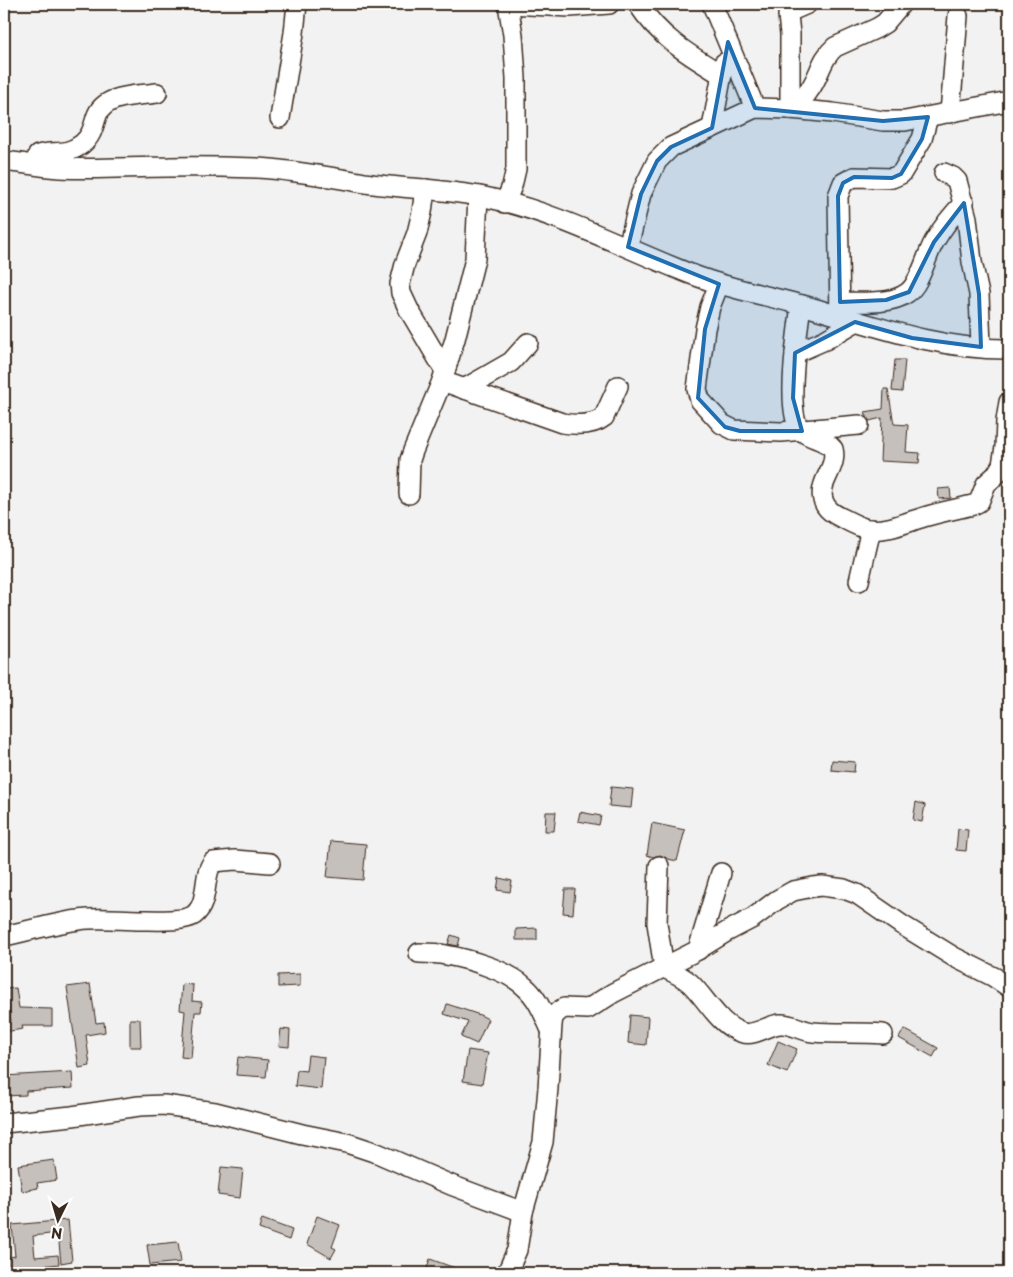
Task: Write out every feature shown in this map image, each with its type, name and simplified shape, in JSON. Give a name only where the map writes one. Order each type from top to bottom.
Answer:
[{"type":"street","points":[[280,118],[297,4]]},
{"type":"street","points":[[505,203],[516,169],[516,78],[513,35],[508,4],[570,7],[609,4]]},
{"type":"street","points":[[638,4],[655,28],[668,39],[692,57],[722,75]]},
{"type":"street","points":[[712,4],[755,108]]},
{"type":"street","points":[[790,109],[790,34],[788,15],[791,11],[807,4]]},
{"type":"street","points":[[790,109],[810,91],[822,63],[835,47],[878,28],[885,23],[901,4]]},
{"type":"street","points":[[950,113],[958,16]]},
{"type":"street","points":[[712,128],[728,42]]},
{"type":"street","points":[[34,165],[38,155],[68,152],[82,144],[92,134],[98,110],[104,104],[110,101],[157,93]]},
{"type":"street","points":[[628,247],[641,194],[656,161],[671,147],[755,108],[790,109],[833,113],[883,121],[905,121],[1009,101]]},
{"type":"street","points":[[845,314],[838,196],[843,183],[854,177],[892,178],[900,174],[922,139],[928,117]]},
{"type":"street","points":[[4,162],[59,168],[172,166],[260,168],[478,196],[533,211],[719,284],[845,314],[912,338],[981,347],[1007,353]]},
{"type":"street","points":[[944,173],[953,177],[956,181],[964,203],[972,262],[979,294],[981,347]]},
{"type":"street","points":[[425,189],[417,233],[402,277],[401,293],[443,376],[464,389],[562,422],[579,424],[592,423],[604,418],[618,386]]},
{"type":"street","points":[[409,494],[410,460],[443,376],[475,259],[478,196]]},
{"type":"street","points":[[795,353],[825,340],[845,314],[886,300],[899,298],[909,292],[919,276],[934,242],[951,216],[964,203]]},
{"type":"street","points":[[719,284],[710,306],[705,329],[697,389],[698,398],[722,424],[730,429],[781,432],[859,425]]},
{"type":"street","points":[[801,305],[793,381],[796,422],[802,431],[831,446],[833,449],[834,464],[827,476],[822,495],[827,508],[836,515],[851,522],[871,529],[895,525],[979,502],[986,484],[996,475],[1002,465],[1009,402]]},
{"type":"street","points":[[464,389],[511,362],[528,344]]},
{"type":"street","points":[[860,581],[871,529]]},
{"type":"street","points":[[4,936],[81,919],[162,920],[186,918],[193,915],[200,908],[207,885],[209,867],[213,862],[235,860],[270,863]]},
{"type":"street","points":[[659,866],[657,923],[664,968]]},
{"type":"street","points":[[698,950],[721,873]]},
{"type":"street","points":[[508,1273],[516,1250],[523,1212],[542,1142],[551,1030],[553,1017],[559,1010],[564,1008],[588,1008],[613,993],[698,950],[753,918],[793,891],[822,886],[844,889],[856,894],[954,957],[994,977],[1009,987]]},
{"type":"street","points":[[419,953],[446,955],[480,964],[506,974],[524,985],[533,996],[551,1030]]},
{"type":"street","points":[[664,968],[680,975],[691,984],[716,1014],[743,1032],[752,1033],[782,1023],[812,1032],[883,1034]]},
{"type":"street","points":[[4,1124],[139,1106],[164,1105],[214,1112],[347,1143],[523,1212]]},
{"type":"highlighted area","points":[[728,42],[755,108],[883,121],[928,117],[922,139],[901,174],[892,178],[854,177],[843,183],[838,196],[840,302],[886,300],[909,292],[934,242],[964,203],[979,294],[981,347],[912,338],[855,322],[795,353],[793,398],[802,431],[740,431],[725,427],[698,398],[705,329],[719,284],[628,247],[641,194],[657,161],[671,147],[712,128]]},
{"type":"building","points":[[895,360],[905,360],[902,392],[892,391]]},
{"type":"building","points":[[884,389],[888,389],[894,424],[908,425],[906,452],[920,453],[919,463],[880,461],[882,418],[869,421],[865,412],[883,409]]},
{"type":"building","points":[[950,488],[951,498],[939,499],[938,489]]},
{"type":"building","points":[[832,760],[855,762],[854,772],[831,770]]},
{"type":"building","points":[[611,787],[633,789],[631,808],[609,806]]},
{"type":"building","points":[[916,802],[925,805],[922,822],[913,820]]},
{"type":"building","points":[[546,812],[556,812],[554,831],[545,831]]},
{"type":"building","points":[[580,812],[601,816],[599,825],[578,821]]},
{"type":"building","points":[[652,823],[685,830],[677,861],[660,855],[653,857],[647,855]]},
{"type":"building","points":[[958,829],[968,830],[966,851],[956,850]]},
{"type":"building","points":[[331,841],[366,844],[363,880],[327,877]]},
{"type":"building","points":[[499,878],[512,881],[510,892],[497,890]]},
{"type":"building","points":[[565,889],[575,889],[573,914],[563,913]]},
{"type":"building","points":[[537,928],[537,940],[516,940],[516,929]]},
{"type":"building","points":[[451,935],[460,938],[458,946],[448,944]]},
{"type":"building","points":[[300,974],[300,986],[278,987],[278,975]]},
{"type":"building","points":[[90,984],[96,1023],[104,1022],[105,1032],[86,1035],[90,1066],[79,1068],[67,987]]},
{"type":"building","points":[[182,984],[193,985],[192,1001],[202,1002],[201,1012],[195,1012],[191,1058],[181,1057],[185,1011],[180,1010]]},
{"type":"building","points":[[16,988],[19,1008],[52,1009],[52,1026],[22,1026],[23,1029],[4,1032],[4,1023],[11,1021],[6,989]]},
{"type":"building","points":[[447,1004],[488,1019],[477,1044],[461,1037],[468,1022],[444,1014]]},
{"type":"building","points":[[630,1015],[648,1017],[646,1045],[628,1043]]},
{"type":"building","points":[[130,1019],[140,1019],[141,1047],[130,1047]]},
{"type":"building","points":[[281,1029],[290,1030],[289,1047],[279,1046]]},
{"type":"building","points":[[904,1029],[938,1048],[933,1057],[899,1038]]},
{"type":"building","points":[[778,1041],[797,1049],[787,1073],[768,1065]]},
{"type":"building","points":[[468,1050],[488,1053],[482,1084],[463,1081]]},
{"type":"building","points":[[308,1055],[324,1057],[321,1089],[295,1086],[297,1070],[306,1071]]},
{"type":"building","points":[[238,1057],[268,1060],[266,1077],[236,1075]]},
{"type":"building","points":[[72,1072],[73,1088],[26,1091],[26,1095],[4,1096],[4,1076]]},
{"type":"building","points":[[54,1160],[57,1180],[37,1183],[38,1188],[22,1191],[18,1165]]},
{"type":"building","points":[[221,1167],[243,1169],[240,1198],[218,1195]]},
{"type":"building","points":[[317,1216],[340,1225],[332,1247],[336,1249],[331,1258],[307,1244]]},
{"type":"building","points":[[262,1219],[292,1230],[289,1240],[259,1229]]},
{"type":"building","points":[[68,1220],[72,1261],[61,1263],[58,1233],[33,1236],[35,1257],[58,1255],[59,1264],[4,1270],[4,1258],[15,1256],[12,1225]]},
{"type":"building","points":[[178,1242],[181,1262],[150,1265],[147,1245]]},
{"type":"building","points":[[430,1259],[466,1272],[432,1273],[426,1271]]}]
